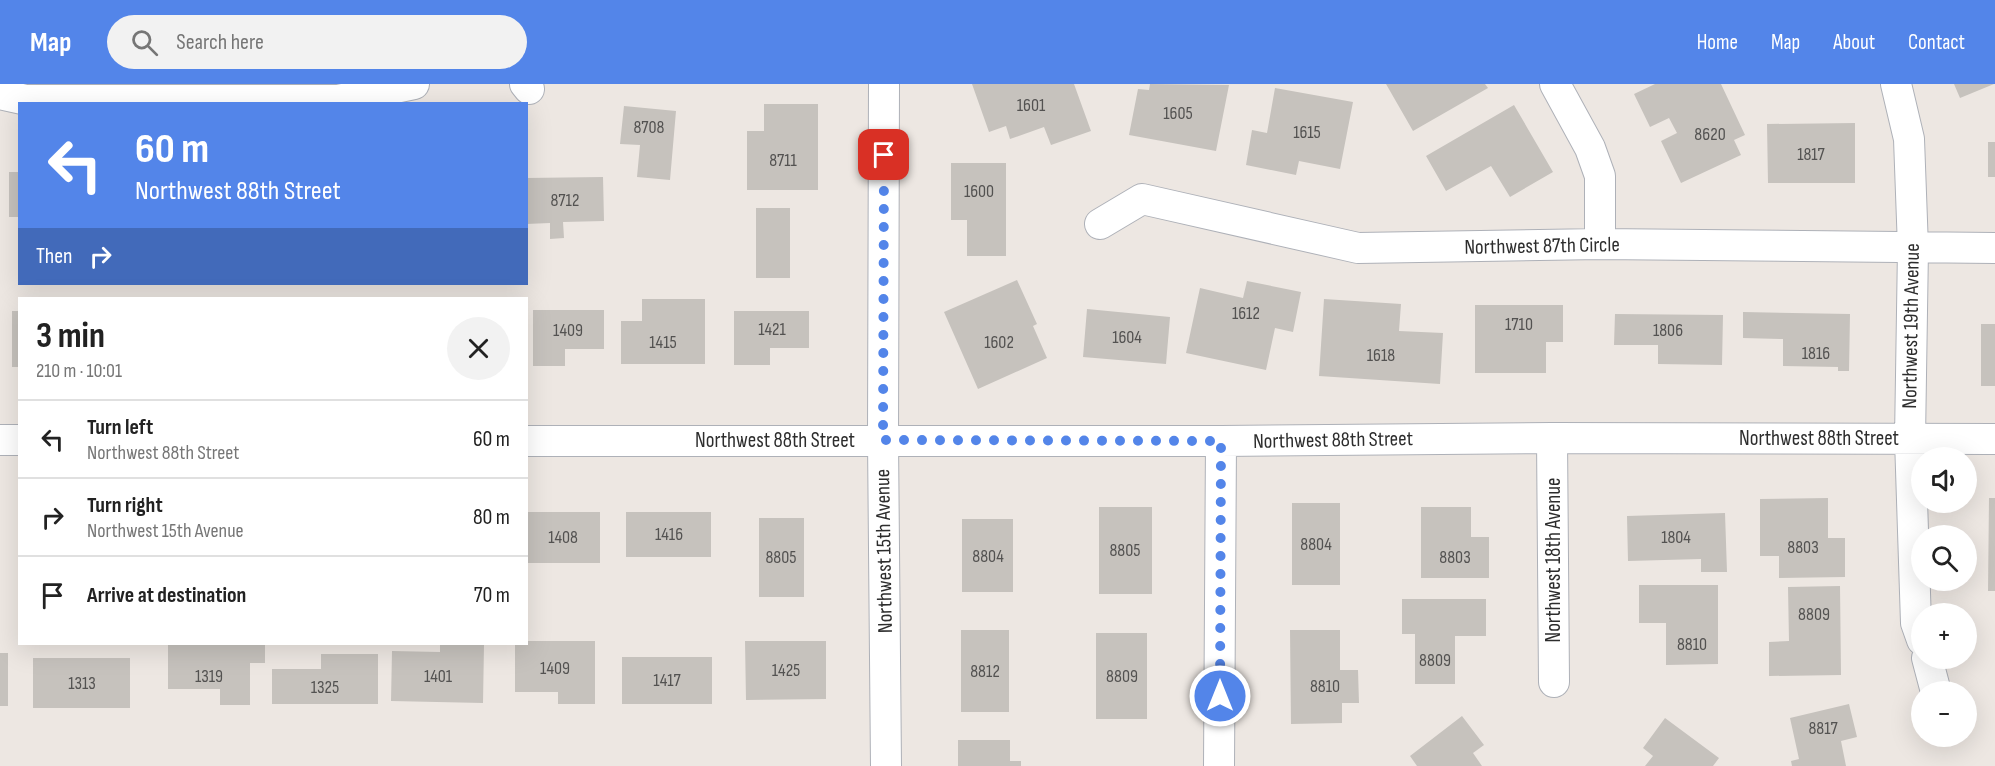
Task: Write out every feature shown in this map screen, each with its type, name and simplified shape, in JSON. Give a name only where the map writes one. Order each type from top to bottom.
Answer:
[{"type":"street","points":[[0,94],[26,100],[183,91],[338,100],[414,84]]},
{"type":"street","name":"Northwest 15th Avenue","points":[[884,84],[883,440],[886,766]]},
{"type":"street","points":[[1555,84],[1590,148],[1600,176],[1600,244]]},
{"type":"street","name":"Northwest 19th Avenue","points":[[1896,84],[1909,139],[1913,248],[1910,439],[1915,603]]},
{"type":"street","name":"Northwest 87th Circle","points":[[1101,224],[1142,200],[1358,248],[1600,244],[1995,248]]},
{"type":"street","name":"Northwest 18th Avenue","points":[[1552,438],[1554,682]]},
{"type":"street","name":"Northwest 88th Street","points":[[528,441],[1995,439]]},
{"type":"street","points":[[0,440],[18,440]]},
{"type":"street","points":[[1219,766],[1221,441]]},
{"type":"building","points":[[972,84],[1074,84],[1091,131],[1051,145],[1044,127],[1010,139],[1006,126],[989,132]]},
{"type":"building","points":[[1150,84],[1229,85],[1216,151],[1129,135],[1138,89],[1149,90]]},
{"type":"building","points":[[1386,84],[1485,84],[1488,88],[1413,131]]},
{"type":"building","points":[[1655,84],[1721,84],[1745,135],[1734,140],[1741,155],[1681,183],[1661,141],[1677,133],[1669,118],[1650,127],[1634,94]]},
{"type":"building","points":[[1954,84],[1994,84],[1960,98]]},
{"type":"building","points":[[1275,88],[1353,102],[1340,169],[1299,161],[1296,175],[1246,165],[1252,130],[1267,133]]},
{"type":"building","points":[[764,104],[818,104],[818,190],[747,190],[747,131],[764,131]]},
{"type":"building","points":[[1514,105],[1553,172],[1510,197],[1491,166],[1446,191],[1426,156]]},
{"type":"building","points":[[624,106],[676,111],[670,180],[637,177],[640,145],[620,144]]},
{"type":"building","points":[[1855,123],[1855,183],[1768,183],[1767,124]]},
{"type":"building","points":[[1988,142],[1995,142],[1995,177],[1988,177]]},
{"type":"building","points":[[951,163],[1006,163],[1006,256],[967,256],[967,220],[951,220]]},
{"type":"building","points":[[9,172],[18,172],[18,217],[9,217]]},
{"type":"building","points":[[603,177],[604,221],[563,222],[564,238],[550,239],[550,223],[528,224],[528,178]]},
{"type":"building","points":[[756,208],[790,208],[790,278],[756,278]]},
{"type":"building","points":[[1017,280],[1037,324],[1033,326],[1047,358],[978,389],[944,312]]},
{"type":"building","points":[[1247,281],[1301,292],[1293,332],[1275,328],[1266,370],[1186,353],[1200,288],[1243,298]]},
{"type":"building","points":[[642,299],[705,299],[705,364],[621,364],[621,321],[642,321]]},
{"type":"building","points":[[1324,299],[1401,304],[1399,331],[1443,333],[1440,384],[1319,376]]},
{"type":"building","points":[[1475,305],[1563,305],[1563,342],[1546,342],[1546,373],[1475,373]]},
{"type":"building","points":[[1087,309],[1170,317],[1166,364],[1083,357]]},
{"type":"building","points":[[533,310],[604,310],[604,349],[565,349],[565,366],[533,366]]},
{"type":"building","points":[[12,311],[18,311],[18,367],[12,367]]},
{"type":"building","points":[[734,311],[809,311],[809,348],[770,348],[770,365],[734,365]]},
{"type":"building","points":[[1743,312],[1850,314],[1849,371],[1838,371],[1838,367],[1783,366],[1783,339],[1743,338]]},
{"type":"building","points":[[1615,314],[1723,315],[1722,365],[1658,364],[1658,345],[1614,345]]},
{"type":"building","points":[[1981,324],[1995,324],[1995,386],[1981,386]]},
{"type":"building","points":[[1828,498],[1828,538],[1845,538],[1845,577],[1779,578],[1779,556],[1760,556],[1760,499]]},
{"type":"building","points":[[1989,498],[1995,498],[1995,591],[1988,591]]},
{"type":"building","points":[[1292,503],[1340,503],[1340,585],[1292,585]]},
{"type":"building","points":[[1099,507],[1152,507],[1152,594],[1099,594]]},
{"type":"building","points":[[1421,507],[1471,507],[1471,537],[1489,537],[1489,578],[1421,578]]},
{"type":"building","points":[[528,512],[600,512],[600,563],[528,563]]},
{"type":"building","points":[[626,512],[711,512],[711,557],[626,557]]},
{"type":"building","points":[[1725,513],[1727,572],[1701,572],[1701,559],[1628,561],[1627,516]]},
{"type":"building","points":[[759,518],[804,518],[804,597],[759,597]]},
{"type":"building","points":[[962,519],[1013,519],[1013,592],[962,592]]},
{"type":"building","points":[[1639,585],[1718,585],[1718,664],[1666,665],[1666,623],[1639,623]]},
{"type":"building","points":[[1840,586],[1841,675],[1769,676],[1769,642],[1789,641],[1788,587]]},
{"type":"building","points":[[1402,599],[1486,599],[1486,636],[1455,636],[1455,684],[1415,684],[1415,634],[1402,634]]},
{"type":"building","points":[[961,630],[1009,630],[1009,712],[961,712]]},
{"type":"building","points":[[1290,630],[1340,630],[1340,670],[1358,670],[1359,703],[1342,703],[1342,723],[1291,724]]},
{"type":"building","points":[[1096,633],[1147,633],[1147,719],[1096,719]]},
{"type":"building","points":[[528,641],[595,641],[595,704],[558,704],[558,692],[515,692],[515,645],[528,645]]},
{"type":"building","points":[[745,641],[826,641],[826,699],[746,700]]},
{"type":"building","points":[[168,645],[265,645],[265,663],[250,663],[250,705],[220,705],[220,689],[168,689]]},
{"type":"building","points":[[440,645],[484,645],[483,703],[391,701],[392,651],[440,652]]},
{"type":"building","points":[[0,653],[8,653],[8,706],[0,706]]},
{"type":"building","points":[[321,654],[378,654],[378,704],[272,704],[272,669],[321,669]]},
{"type":"building","points":[[622,657],[712,657],[712,704],[622,704]]},
{"type":"building","points":[[33,658],[130,658],[130,708],[33,708]]},
{"type":"building","points":[[1849,704],[1857,737],[1841,741],[1846,766],[1792,766],[1791,761],[1799,759],[1790,718]]},
{"type":"building","points":[[1462,716],[1484,745],[1473,753],[1482,766],[1417,766],[1410,756]]},
{"type":"building","points":[[1665,718],[1719,758],[1713,766],[1645,766],[1653,756],[1643,748]]},
{"type":"building","points":[[958,740],[1010,740],[1010,761],[1021,761],[1021,766],[958,766]]},
{"type":"route","points":[[884,155],[883,440],[1221,441],[1220,696]]}]
